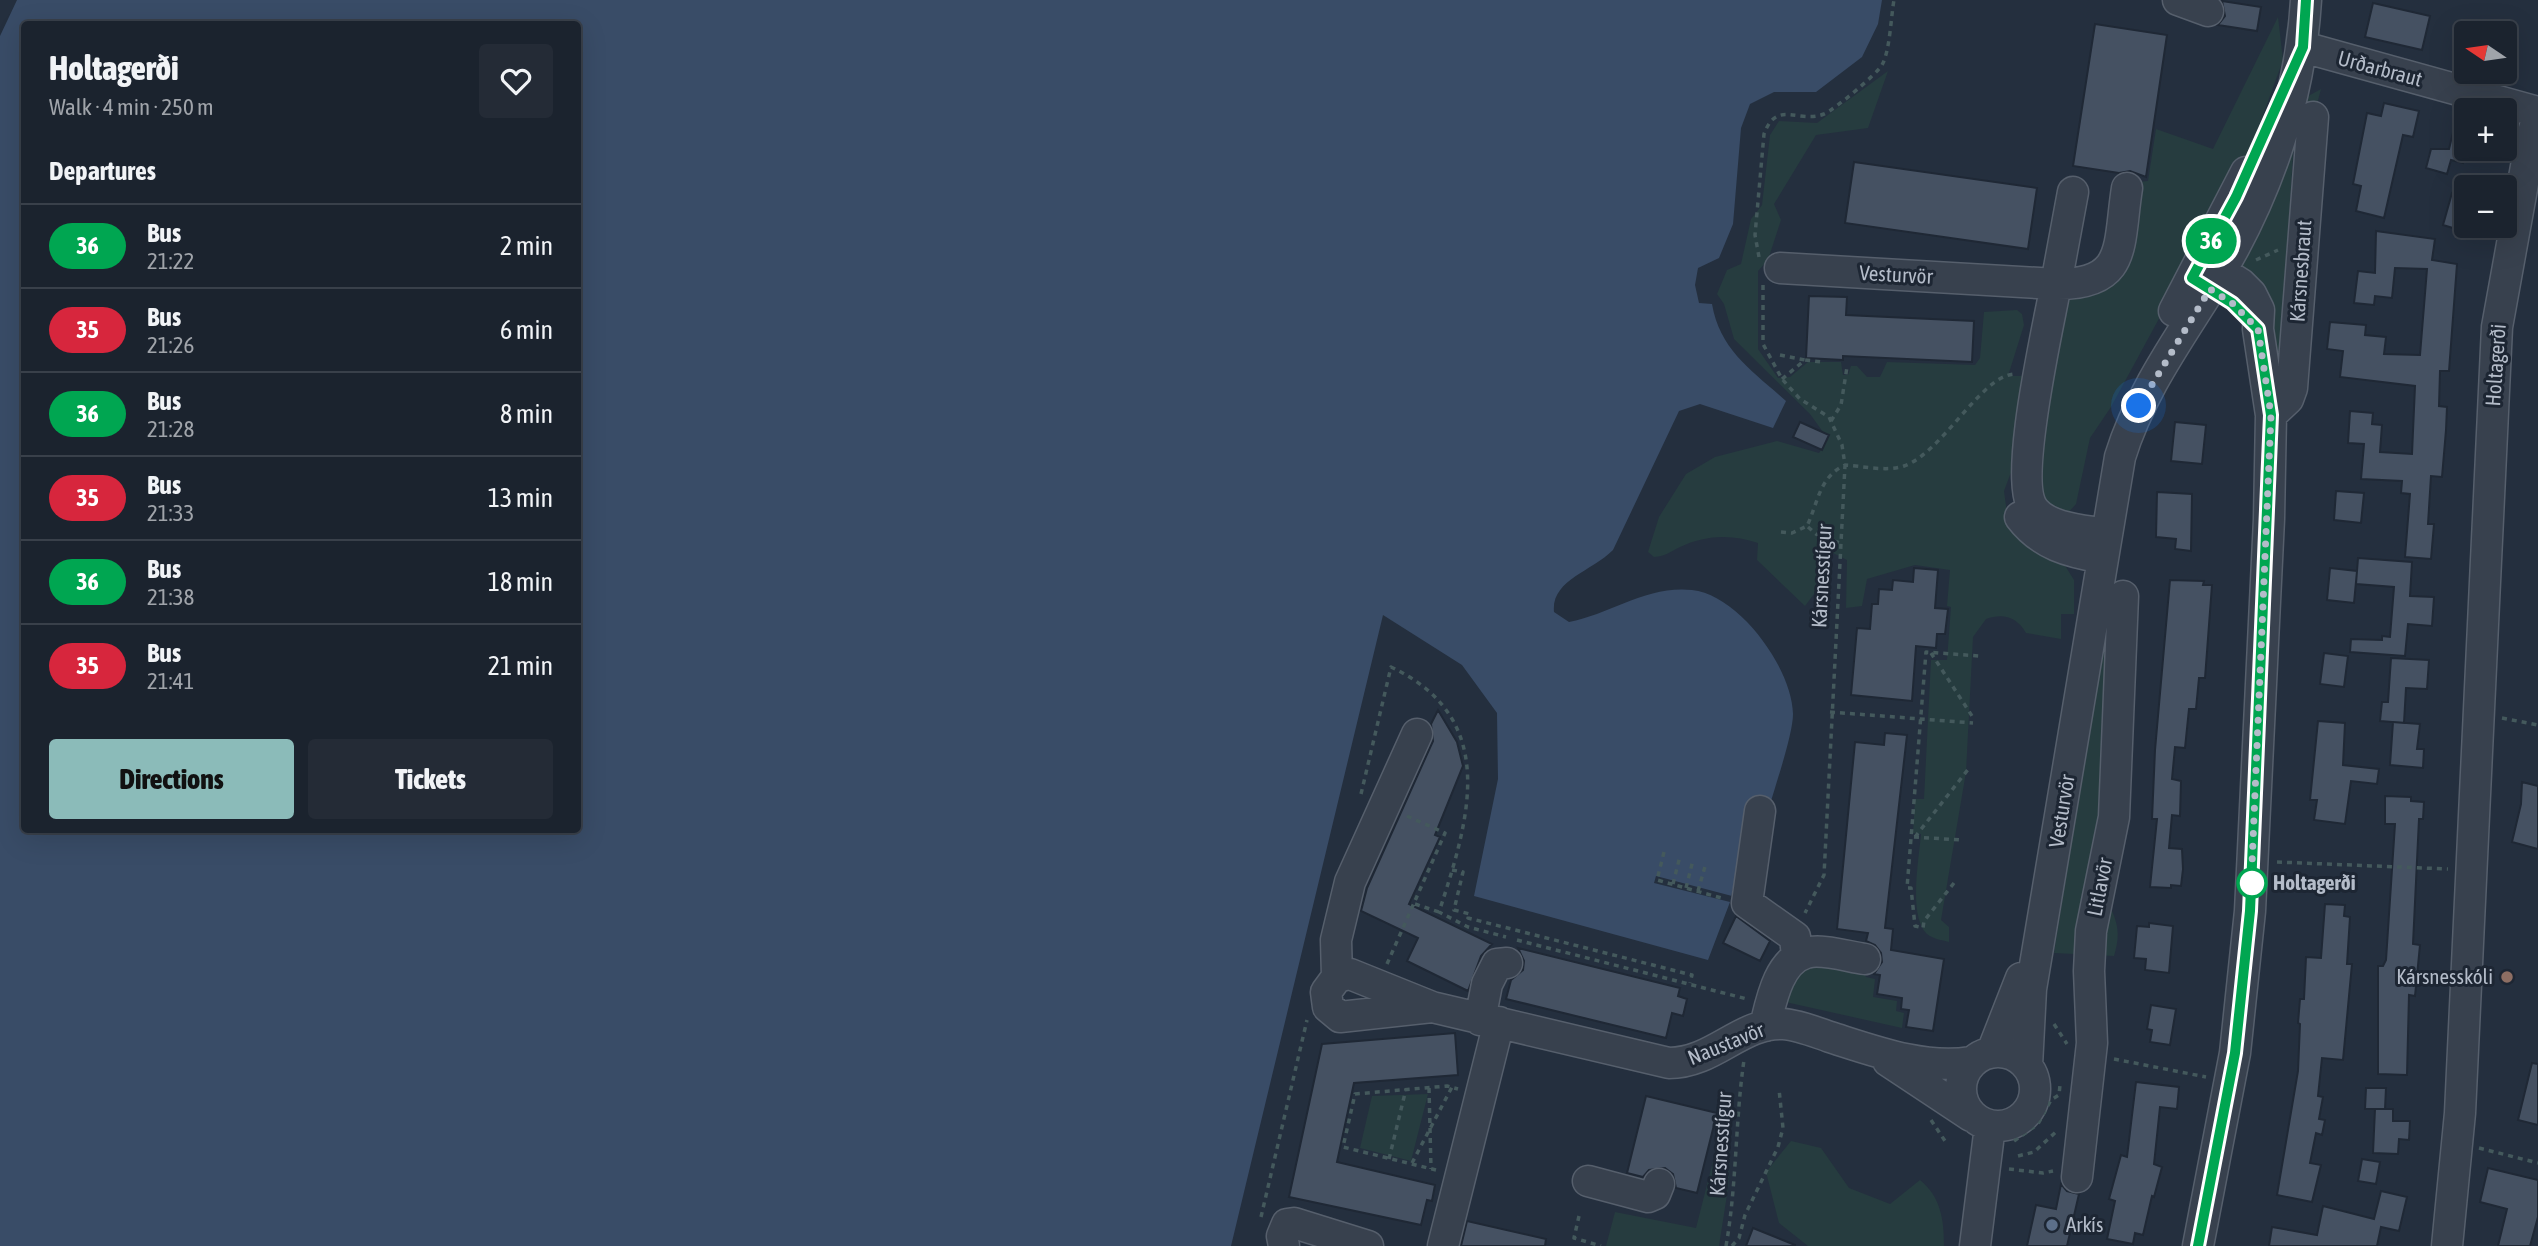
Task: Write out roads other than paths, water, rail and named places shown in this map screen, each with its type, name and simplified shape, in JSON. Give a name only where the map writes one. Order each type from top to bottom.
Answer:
[{"type":"street","points":[[2178,0],[2208,10]]},
{"type":"street","points":[[2206,274],[2239,238],[2279,145],[2303,47],[2306,0]]},
{"type":"street","name":"Urðarbraut","points":[[2303,47],[2538,114]]},
{"type":"street","name":"Holtagerði","points":[[2447,1246],[2458,1143],[2497,327],[2531,139],[2538,114]]},
{"type":"street","name":"Kársnesbraut","points":[[2271,415],[2288,399],[2292,388],[2313,117]]},
{"type":"street","name":"Vesturvör","points":[[1768,271],[2056,284],[2096,280],[2111,267],[2118,248],[2127,188]]},
{"type":"street","points":[[2073,191],[2027,447],[2013,491],[2018,513],[2029,529],[2043,541],[2097,544]]},
{"type":"street","name":"Kársnesbraut","points":[[2198,1246],[2235,1053],[2250,911],[2271,415],[2258,329],[2206,274]]},
{"type":"street","name":"Vesturvör","points":[[2027,1066],[2031,989],[2097,544],[2104,457],[2123,401],[2206,274]]},
{"type":"street","name":"Vesturvör","points":[[1982,1057],[2013,1002],[2028,948],[2097,544]]},
{"type":"street","name":"Litlavör","points":[[2067,1172],[2092,1044],[2088,971],[2091,931],[2115,817],[2123,596]]},
{"type":"street","points":[[1336,977],[1336,940],[1373,799],[1417,734]]},
{"type":"street","points":[[1760,811],[1747,903],[1794,946],[1808,952],[1865,959]]},
{"type":"street","points":[[1757,1020],[1794,946]]},
{"type":"street","points":[[1443,1246],[1481,1094],[1490,1021],[1492,972],[1497,964],[1507,964]]},
{"type":"street","name":"Naustavör","points":[[1432,1007],[1340,1017],[1328,1007],[1326,1000],[1328,986],[1336,977],[1350,974],[1378,983],[1432,1007],[1669,1063],[1689,1063],[1757,1020],[1797,1026],[1870,1050],[1937,1064],[1982,1057]]},
{"type":"street","name":"Naustavör","points":[[1870,1050],[1981,1121]]},
{"type":"street","points":[[2011,1054],[2027,1066],[2035,1083],[2031,1107],[2014,1123],[1981,1121],[1964,1106],[1960,1083],[1982,1057],[2011,1054]]},
{"type":"street","points":[[1975,1246],[1981,1121]]},
{"type":"street","points":[[1588,1181],[1648,1197],[1657,1191],[1659,1184]]},
{"type":"street","points":[[1284,1246],[1283,1230],[1287,1224],[1294,1223],[1368,1246]]},
{"type":"water","points":[[17,0],[1882,0],[1878,24],[1862,57],[1816,92],[1774,92],[1750,104],[1741,128],[1733,224],[1719,258],[1698,268],[1695,285],[1699,303],[1712,304],[1722,335],[1730,347],[1750,370],[1786,401],[1773,428],[1700,404],[1679,411],[1613,550],[1566,584],[1555,601],[1554,612],[1569,622],[1660,592],[1692,590],[1710,595],[1744,619],[1773,656],[1783,676],[1793,714],[1787,748],[1768,812],[1750,809],[1730,902],[1708,960],[1474,896],[1498,779],[1497,713],[1462,665],[1383,615],[1231,1246],[0,1246],[0,36]]},
{"type":"place","name":"Holtagerði","points":[[2252,883]]},
{"type":"place","name":"Kársnesskóli","points":[[2507,977]]},
{"type":"place","name":"Arkís","points":[[2052,1225]]}]
